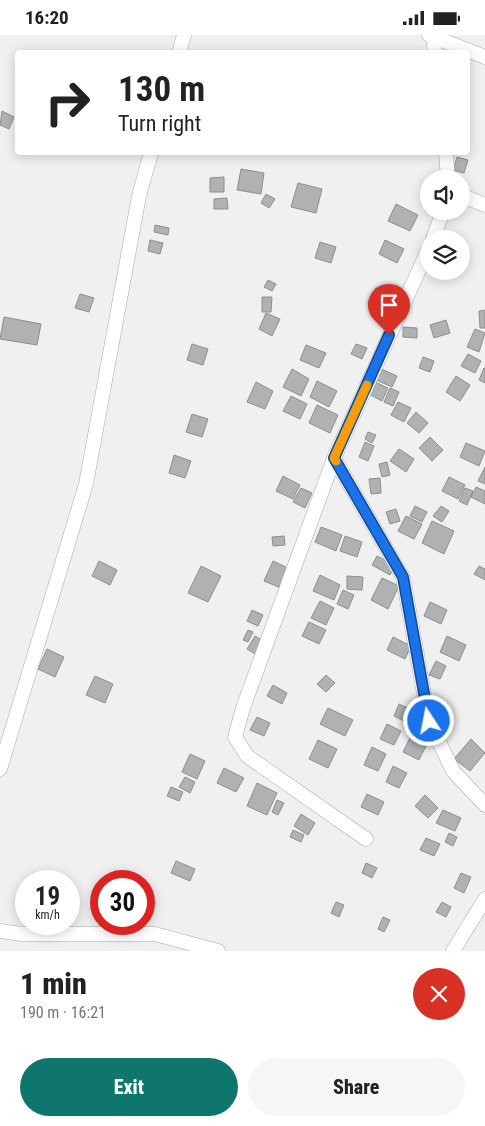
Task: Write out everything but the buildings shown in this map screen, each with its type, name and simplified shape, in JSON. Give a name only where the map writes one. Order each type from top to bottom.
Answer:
[{"type":"street","points":[[180,50],[184,35]]},
{"type":"street","points":[[432,35],[434,50]]},
{"type":"street","points":[[432,35],[468,50]]},
{"type":"street","points":[[470,51],[485,57]]},
{"type":"street","points":[[0,769],[86,484],[139,196],[150,155]]},
{"type":"street","points":[[446,155],[447,170]]},
{"type":"street","points":[[470,199],[485,205]]},
{"type":"street","points":[[366,839],[248,756],[235,737],[242,708],[334,458],[420,268]]},
{"type":"street","points":[[334,458],[403,577],[429,721],[453,771],[485,805]]},
{"type":"street","points":[[453,951],[485,899]]},
{"type":"street","points":[[0,931],[22,934],[155,934],[218,951]]},
{"type":"slow traffic","points":[[336,461],[334,458],[367,385]]},
{"type":"route","points":[[389,335],[334,458],[403,577],[429,721]]}]
